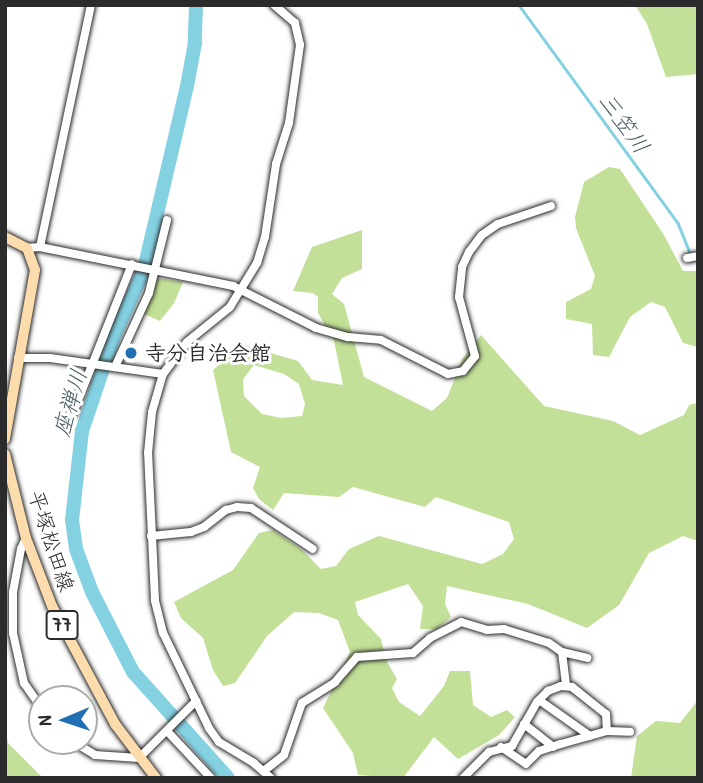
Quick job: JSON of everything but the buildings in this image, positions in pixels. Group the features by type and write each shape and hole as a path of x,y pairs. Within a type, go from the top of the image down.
{"main road":[{"path":"5,237 27,248 35,270 5,439"},
{"name":"平塚松田線","path":"5,454 26,538 52,606 115,724 156,778"}],"street":[{"path":"40,247 91,5"},
{"path":"271,778 265,770 219,743 171,652 158,614 151,536 150,427 163,374 176,354 230,307 257,263 265,237 276,164 289,123 300,45 295,23 274,5"},
{"path":"27,248 40,247 132,264 243,289 316,328 348,337 381,340 448,374 463,371 475,356 459,297 463,267 469,252 482,235 498,224 551,206"},
{"path":"115,367 149,293 167,220"},
{"path":"687,258 698,256"},
{"path":"73,413 132,264"},
{"path":"18,358 50,358 163,374"},
{"path":"151,536 191,532 204,527 226,510 251,508 313,549"},
{"path":"26,538 21,549 13,592 13,633 24,684 28,690"},
{"path":"265,770 284,755 302,703 335,682 357,657 413,653 430,638 461,622 538,639 562,652 587,658"},
{"path":"562,652 566,686"},
{"path":"463,778 489,752 512,746 539,700 548,691 572,687 606,714 607,731"},
{"path":"539,700 590,736"},
{"path":"95,755 139,758 196,701"},
{"path":"524,724 553,747"},
{"path":"168,730 211,778"},
{"path":"501,747 526,764 539,751 607,731 630,732"}],"green space":[{"path":"635,5 698,5 698,74 666,77 647,24"},
{"path":"609,167 620,169 664,235 683,271 698,271 698,347 683,343 665,307 651,302 630,317 609,357 593,355 592,324 566,319 566,302 591,289 595,276 576,228 575,217 584,182"},
{"path":"362,230 362,269 342,278 332,294 344,304 364,377 432,411 447,398 463,358 481,335 544,406 613,421 640,435 684,415 689,405 698,403 698,541 683,536 649,553 619,605 587,628 528,604 447,586 445,604 451,617 437,629 420,629 423,606 408,584 355,602 358,615 381,639 386,660 397,679 392,688 399,702 420,716 444,686 450,671 470,671 473,705 491,717 507,710 515,717 499,735 458,759 434,737 403,778 358,775 353,753 323,708 350,652 338,620 319,613 294,612 267,636 235,683 223,686 213,670 203,638 181,618 174,602 233,570 259,533 273,530 302,550 321,569 336,566 349,549 379,536 482,564 503,554 514,539 509,522 436,497 425,507 353,487 339,497 284,493 273,510 259,499 253,488 260,467 231,452 213,370 243,345 298,361 312,380 343,385 334,341 318,313 318,297 313,293 293,291 312,247","holes":["254,365 284,374 299,384 305,404 302,416 281,418 262,414 244,396 243,379"]},
{"path":"156,278 183,282 174,303 160,321 144,314"},
{"path":"698,700 698,778 631,778 637,736 656,721 680,723"},
{"path":"5,729 8,743 43,778 5,778"}],"waterway":[{"name":"座禅川","path":"196,5 195,43 187,86 144,270 114,336 82,431 72,520 76,549 92,592 133,672 228,778"},
{"name":"三笠川","path":"519,5 678,223 691,255"}],"place":[{"name":"寺分自治会館","path":"131,353"}]}
